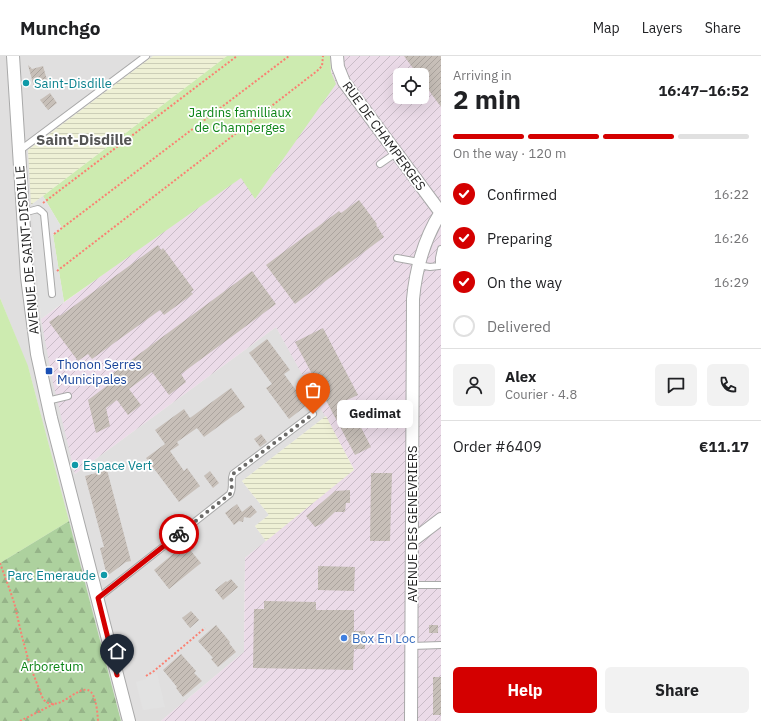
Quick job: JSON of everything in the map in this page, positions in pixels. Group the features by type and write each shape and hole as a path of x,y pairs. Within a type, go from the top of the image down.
{"street":[{"name":"AVENUE DE SAINT-DISDILLE","path":"13,56 28,283 37,354 47,401 129,721"},
{"name":"RUE DE CHAMPERGES","path":"338,56 338,67 344,82 441,212"},
{"name":"AVENUE DES GENEVRIERS","path":"411,721 414,288 418,263 426,241 441,212"},
{"path":"412,541 441,519"}],"lane":[{"path":"19,151 146,56"},
{"path":"380,164 396,153"},
{"path":"23,213 40,210 44,214 52,294"},
{"path":"397,258 430,267 439,266 441,249"},
{"path":"47,401 68,396"},
{"path":"98,598 230,494 232,490 231,481 233,474 313,414"},
{"path":"412,585 441,585"},
{"path":"412,646 441,645"}],"path":[{"path":"40,210 43,203 237,56"},
{"path":"46,240 289,56"},
{"path":"50,277 317,71 322,66 323,56"},
{"path":"0,563 15,605 31,671 43,698 49,703 57,703"},
{"path":"146,676 205,628"},
{"path":"20,721 65,700 80,691 89,690 95,696 98,709 98,721"}],"shaded area":[{"path":"0,56 153,56 28,150 41,319 75,474 276,327 326,416 242,481 269,515 255,526 266,541 245,558 244,652 161,721 121,721 29,370 0,298"},
{"path":"330,56 441,56 441,721 161,721 244,652 245,558 354,469 276,327 75,474 53,383 41,319 242,177 255,199 332,77"},
{"path":"43,196 62,228 53,235 64,302 41,319 31,205"},
{"path":"157,673 165,707 143,710 136,682 146,679 146,676"}],"green space":[{"path":"153,56 227,56 31,205 28,150"},
{"name":"Jardins familliaux de Champerges","path":"227,56 330,56 331,72 336,84 255,199 241,178 64,302 53,235 62,228 43,196"},
{"path":"0,298 28,366 69,521 0,563"},
{"path":"326,416 354,470 266,541 255,526 269,515 242,481"},
{"name":"Arboretum","path":"69,521 121,721 0,721 0,563"}],"building":[{"path":"404,56 441,56 441,107 429,91 429,68 413,68"},
{"path":"28,65 32,69 43,66 47,80 41,81 44,85 34,87"},
{"path":"50,93 57,103 48,110 40,100"},
{"path":"359,200 377,224 376,225 384,237 295,304 266,265 339,211 341,213"},
{"path":"158,245 161,250 163,248 194,290 191,292 193,294 164,315 160,310 92,359 88,354 78,361 49,322 59,315 60,316"},
{"path":"252,271 276,304 181,374 186,382 169,395 152,372 129,389 141,405 128,415 117,400 106,408 110,426 96,433 88,400 112,382 108,377"},
{"path":"323,328 358,395 347,400 371,447 355,455 295,342"},
{"path":"267,339 290,370 284,374 307,405 289,419 266,388 272,384 249,353"},
{"path":"231,388 245,407 204,437 197,428 177,442 179,445 170,451 184,471 187,468 200,486 179,502 146,458 165,444 155,430 184,409 190,418"},
{"path":"261,434 267,442 260,447 254,439"},
{"path":"107,470 131,561 126,562 107,576 100,548 104,547 85,476"},
{"path":"210,471 219,483 213,488 204,476"},
{"path":"371,473 392,473 390,541 370,541"},
{"path":"350,490 350,503 346,503 345,512 335,512 323,523 315,527 306,516 335,491"},
{"path":"237,504 242,512 251,505 257,512 250,518 244,517 243,522 239,521 234,525 225,513"},
{"path":"185,544 201,563 169,589 154,570"},
{"path":"318,566 355,567 354,591 318,590"},
{"path":"231,579 238,587 223,600 215,590"},
{"path":"264,601 316,602 316,610 354,610 354,631 365,631 365,649 354,649 353,670 253,668 254,609 264,609"},
{"path":"191,611 199,620 190,628 182,618"},
{"path":"216,625 236,652 218,667 211,659 213,658 198,641"},
{"path":"429,625 438,625 438,633 429,633"},
{"path":"181,654 196,671 194,673 202,681 183,697 163,670"},
{"path":"433,677 441,677 441,715 433,715"}],"way so far":[{"path":"179,534 230,494 232,490 231,481 233,474 313,414"}],"place":[{"name":"Saint-Disdille","path":"26,83"},
{"name":"Thonon Serres Municipales","path":"49,371"},
{"name":"Gedimat","path":"313,414"},
{"name":"Espace Vert","path":"75,465"},
{"name":"Parc Emeraude","path":"104,575"},
{"name":"Box En Loc","path":"344,638"}],"district":[{"name":"Saint-Disdille","path":"84,139"}],"route":[{"path":"117,675 98,598 179,534"}]}
